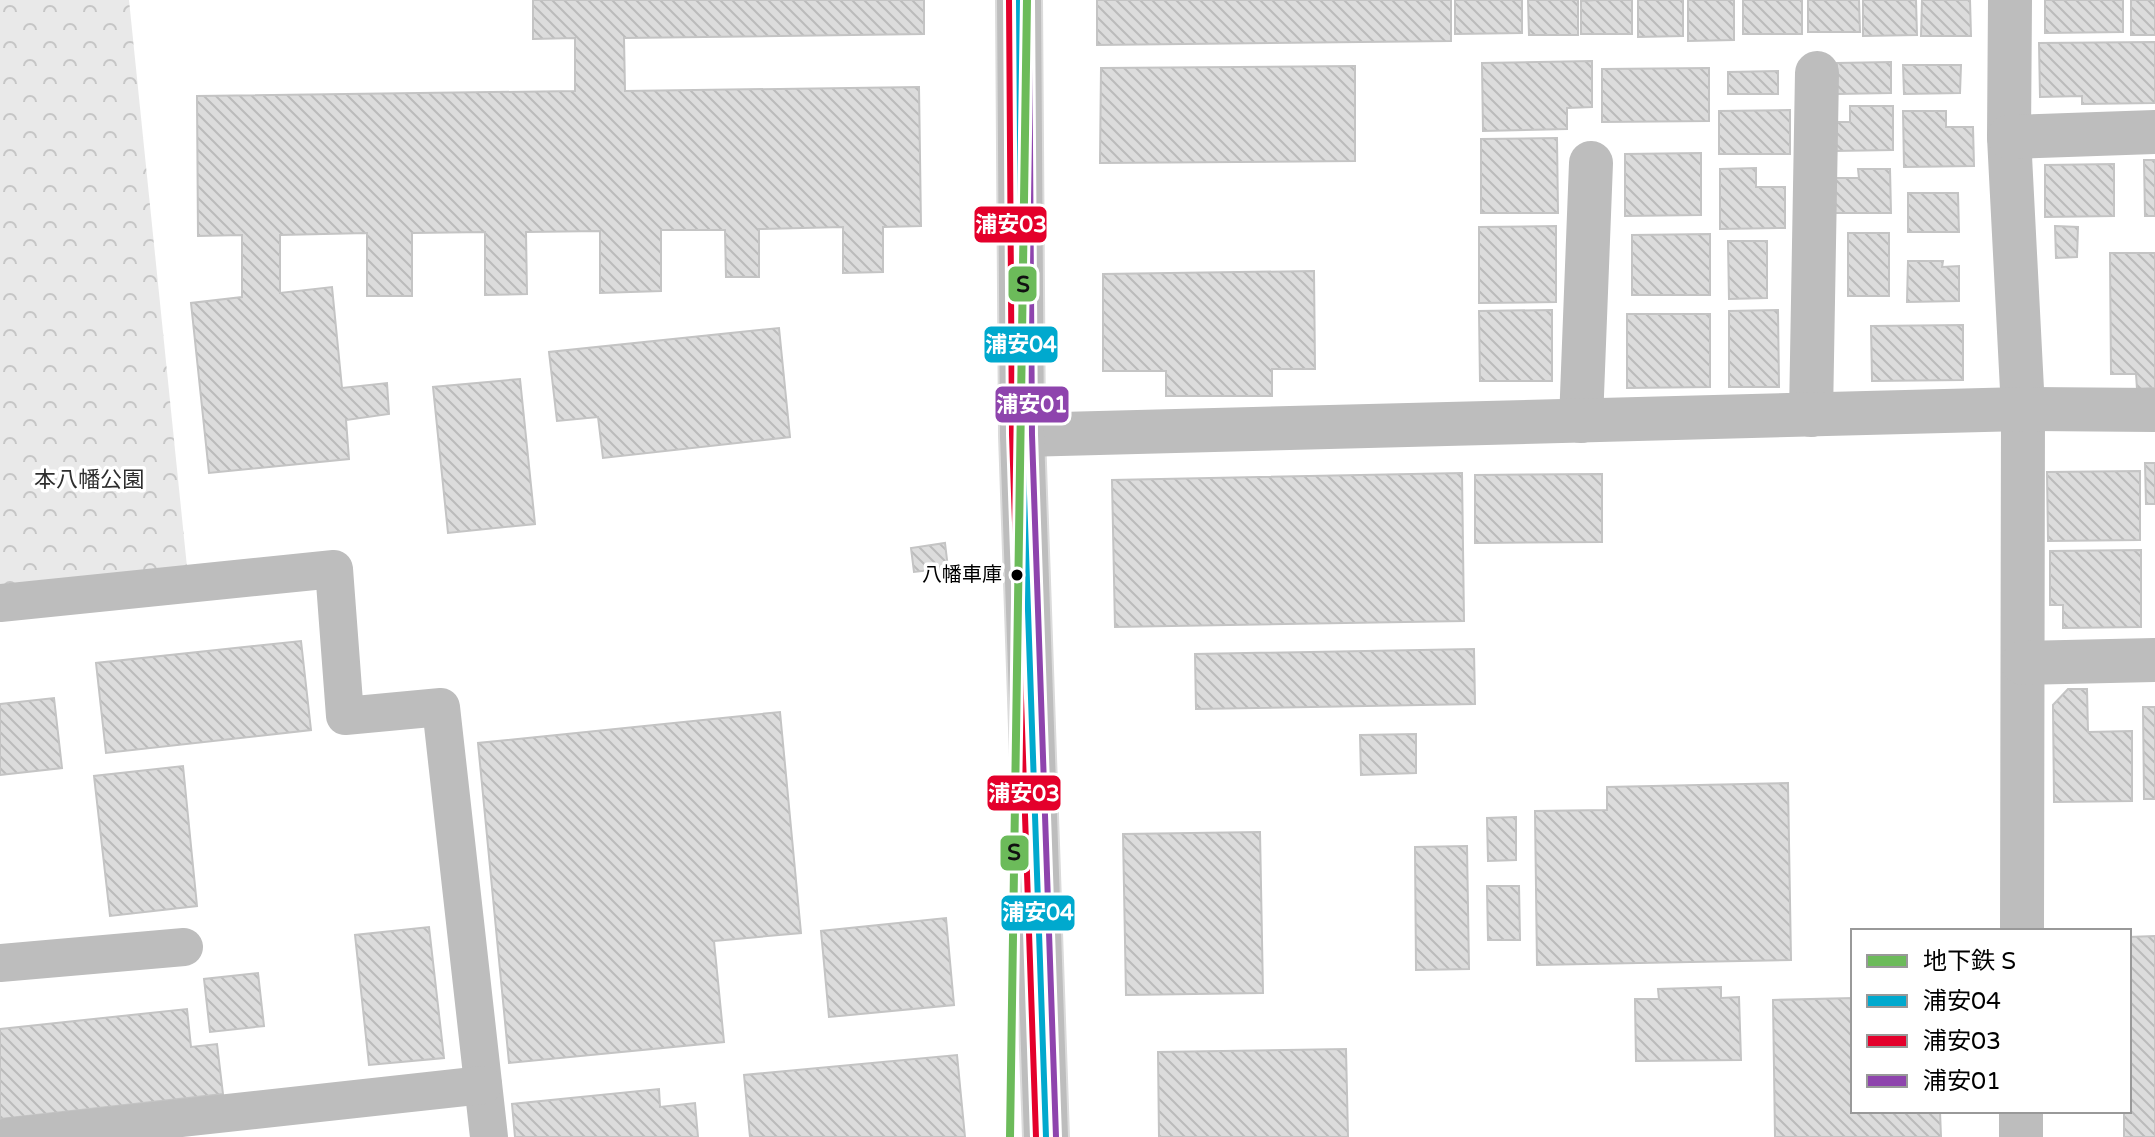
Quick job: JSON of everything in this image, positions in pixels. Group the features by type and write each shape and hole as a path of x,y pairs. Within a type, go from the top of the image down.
{"street":[{"path":"1019,0 1022,435 1046,1137"},
{"path":"2010,0 2009,137 2023,409 2022,929"},
{"path":"1811,415 1817,73"},
{"path":"2009,137 2155,132"},
{"path":"1581,421 1591,163"},
{"path":"1022,435 2023,409 2155,410"},
{"path":"2023,663 2155,660"},
{"path":"2021,1113 2021,1137"}],"lane":[{"path":"0,603 334,569 345,716 441,707 489,1137"},
{"path":"0,963 184,947"},
{"path":"8,1137 483,1085"}],"green space":[{"name":"本八幡公園","path":"0,0 129,0 187,567 0,585"}],"building":[{"path":"533,0 924,0 924,34 624,38 625,91 919,87 921,226 883,227 883,272 843,273 843,227 759,229 759,277 726,277 725,230 661,230 661,291 600,293 600,231 526,232 527,294 485,295 485,232 412,233 412,296 367,296 367,233 280,235 280,293 332,287 342,388 387,383 389,414 346,420 349,459 209,473 191,303 242,297 242,235 198,236 197,96 575,91 575,38 533,39"},
{"path":"1097,0 1451,0 1451,41 1097,45"},
{"path":"1455,0 1522,0 1522,33 1455,34"},
{"path":"1528,0 1578,0 1578,35 1529,35"},
{"path":"1632,0 1632,34 1581,34 1581,1"},
{"path":"1638,0 1683,0 1683,36 1638,37"},
{"path":"1688,0 1734,0 1734,40 1688,41"},
{"path":"1743,0 1802,0 1802,34 1743,34"},
{"path":"1808,0 1859,0 1860,32 1808,32"},
{"path":"1863,0 1916,0 1917,35 1863,36"},
{"path":"1922,0 1970,0 1971,36 1921,36"},
{"path":"2045,0 2123,0 2123,32 2045,33"},
{"path":"2131,0 2155,0 2155,35 2131,35"},
{"path":"2155,42 2155,103 2082,104 2082,96 2040,97 2039,43"},
{"path":"1592,61 1592,107 1567,108 1567,129 1483,131 1482,63"},
{"path":"1891,62 1891,93 1837,94 1837,63"},
{"path":"1903,65 1961,65 1960,93 1904,94"},
{"path":"1355,66 1355,161 1100,163 1101,68"},
{"path":"1709,68 1709,121 1602,122 1602,69"},
{"path":"1778,71 1778,94 1728,94 1728,72"},
{"path":"1850,106 1893,106 1893,150 1835,151 1834,122 1850,122"},
{"path":"1790,110 1790,154 1719,154 1719,111"},
{"path":"1903,111 1946,111 1946,127 1973,127 1974,166 1904,167"},
{"path":"1557,138 1558,213 1481,213 1481,139"},
{"path":"1701,153 1701,215 1625,216 1625,154"},
{"path":"2144,160 2155,160 2155,216 2145,216"},
{"path":"2114,164 2114,216 2045,217 2045,165"},
{"path":"1756,168 1756,187 1785,187 1785,228 1720,229 1720,169"},
{"path":"1858,169 1890,169 1891,213 1834,213 1833,178 1859,178"},
{"path":"1908,193 1958,193 1959,232 1908,232"},
{"path":"1556,226 1556,302 1479,303 1479,227"},
{"path":"2055,226 2078,227 2077,257 2056,258"},
{"path":"1848,233 1889,233 1889,296 1848,296"},
{"path":"1710,234 1710,295 1632,295 1632,235"},
{"path":"1728,241 1767,241 1767,298 1729,299"},
{"path":"2110,253 2155,253 2155,388 2137,389 2136,374 2111,374"},
{"path":"1908,261 1943,261 1942,267 1959,266 1959,301 1907,302"},
{"path":"1314,271 1315,369 1272,369 1272,396 1166,396 1166,371 1103,371 1103,274"},
{"path":"1552,310 1552,381 1480,381 1479,311"},
{"path":"1778,310 1779,387 1729,387 1729,311"},
{"path":"1627,314 1710,314 1710,387 1627,388"},
{"path":"1963,325 1963,380 1872,381 1871,326"},
{"path":"779,328 790,437 603,458 598,417 557,421 549,352"},
{"path":"520,379 535,524 448,533 433,387"},
{"path":"2145,463 2155,463 2155,504 2146,504"},
{"path":"2140,471 2140,540 2048,541 2047,472"},
{"path":"1462,473 1464,621 1115,627 1112,480"},
{"path":"1602,474 1602,542 1475,543 1475,475"},
{"path":"945,543 948,568 914,572 911,548"},
{"path":"2141,550 2141,627 2063,628 2063,605 2050,605 2050,551"},
{"path":"301,641 311,730 106,753 96,663"},
{"path":"1474,649 1475,704 1196,709 1195,654"},
{"path":"2068,689 2087,689 2088,732 2132,731 2132,801 2054,802 2053,705"},
{"path":"54,698 62,768 0,775 0,704"},
{"path":"2143,707 2155,707 2155,799 2144,799"},
{"path":"780,712 801,933 714,941 724,1042 509,1063 478,743"},
{"path":"1416,734 1416,773 1361,775 1360,735"},
{"path":"183,766 197,906 110,916 94,776"},
{"path":"1788,783 1791,960 1537,965 1535,811 1607,810 1607,787"},
{"path":"1516,817 1516,860 1488,861 1487,818"},
{"path":"1260,832 1263,993 1126,995 1123,834"},
{"path":"1467,846 1469,969 1416,970 1415,847"},
{"path":"1487,886 1519,886 1520,940 1488,940"},
{"path":"946,918 954,1005 829,1017 821,931"},
{"path":"429,927 444,1058 369,1065 355,935"},
{"path":"2155,936 2155,1137 2124,1137 2124,1113 2131,1113 2131,937"},
{"path":"258,973 264,1026 210,1032 204,979"},
{"path":"1721,987 1721,998 1739,997 1741,1060 1636,1061 1635,999 1659,999 1658,989"},
{"path":"1851,998 1851,1113 1940,1113 1941,1137 1775,1137 1773,1000"},
{"path":"187,1009 191,1047 217,1044 223,1094 0,1119 0,1029"},
{"path":"1346,1049 1348,1137 1159,1137 1158,1052"},
{"path":"957,1055 965,1137 750,1137 744,1075"},
{"path":"659,1089 660,1107 695,1103 698,1137 515,1137 512,1104"}],"metro line":[{"name":"S","path":"1010,1137 1027,0"}],"transit line":[{"name":"浦安03","path":"1009,0 1012,435 1036,1137"},
{"name":"浦安04","path":"1019,0 1022,435 1046,1137"},
{"name":"浦安01","path":"1029,0 1032,435 1056,1137"}],"place":[{"name":"八幡車庫","path":"1017,575"}]}
